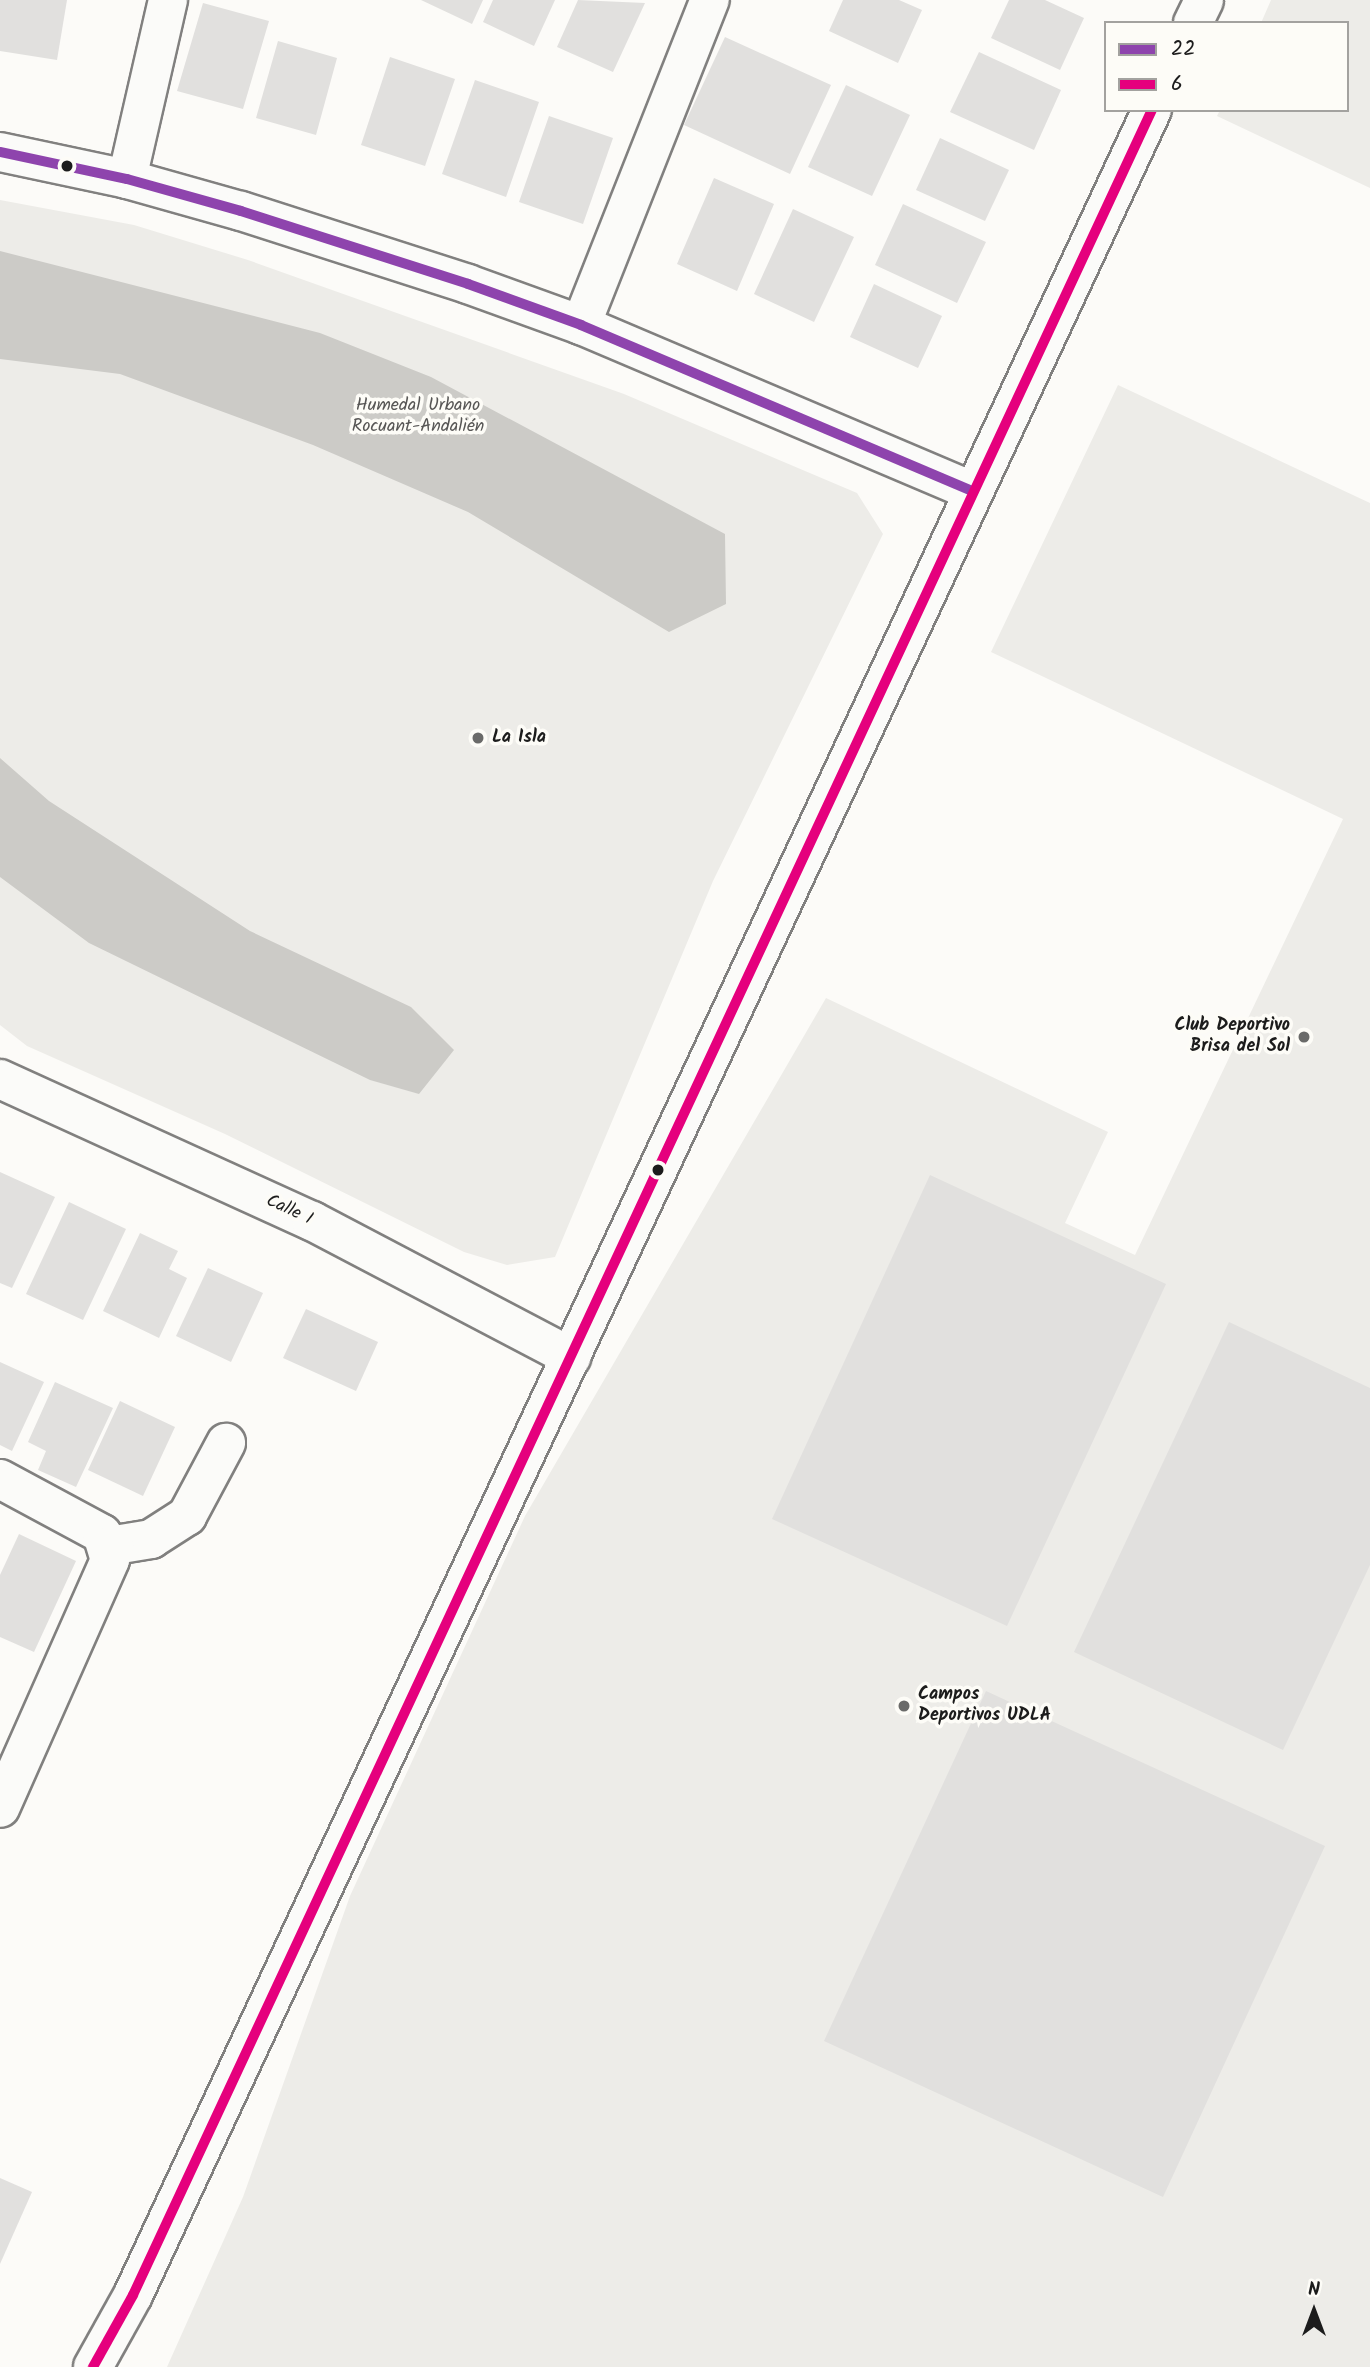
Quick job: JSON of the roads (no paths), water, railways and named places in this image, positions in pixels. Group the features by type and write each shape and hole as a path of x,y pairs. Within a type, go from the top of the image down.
{"street":[{"path":"127,179 167,0"},
{"path":"581,325 710,0"},
{"path":"1195,21 1204,0"},
{"path":"93,2367 139,2283 1151,112"},
{"path":"0,152 127,179 354,246 581,325 973,491"},
{"name":"Calle I","path":"1,1082 312,1221 571,1357"},
{"path":"109,1546 151,1539 187,1516 226,1443"},
{"path":"0,1479 90,1527 109,1546"},
{"path":"0,1808 106,1573 109,1546"}],"place":[{"name":"La Isla","path":"478,738"},
{"name":"Club Deportivo Brisa del Sol","path":"1304,1037"},
{"name":"Campos Deportivos UDLA","path":"904,1706"}],"park label":[{"name":"Humedal Urbano Rocuant-Andalién","path":"418,417"}]}
